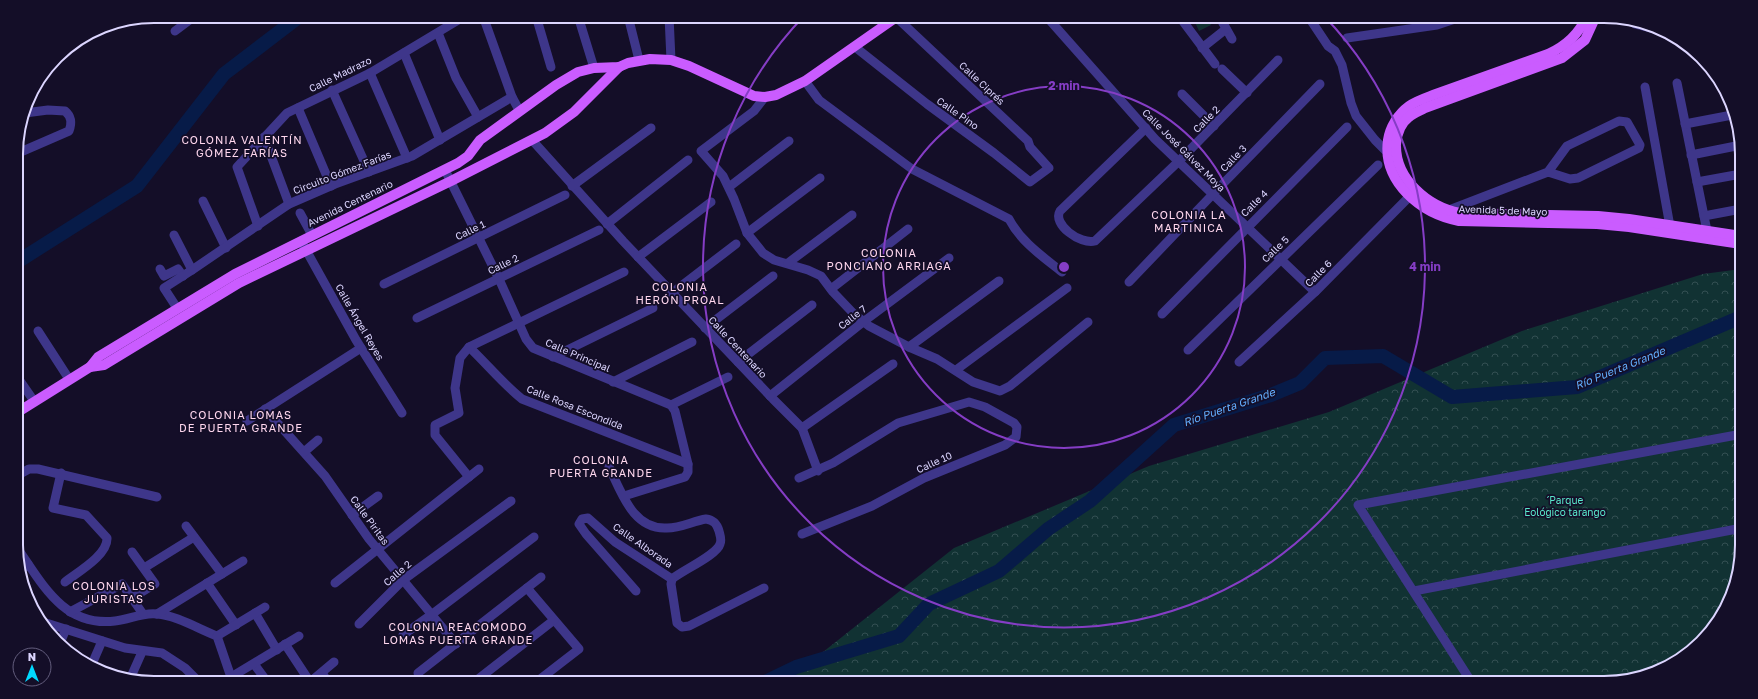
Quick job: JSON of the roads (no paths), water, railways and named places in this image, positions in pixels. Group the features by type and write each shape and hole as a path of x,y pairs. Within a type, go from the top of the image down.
{"main road":[{"name":"Avenida Centenario","path":"23,409 90,367 98,357 235,274 445,170 468,156 480,140 519,110 568,77 594,68 619,67 639,60 671,60 688,66 754,96 765,97 776,95 807,80 889,23"},
{"name":"Avenida 5 de Mayo","path":"1583,23 1576,34 1561,49 1415,113 1403,123 1397,136 1397,155 1400,167 1407,180 1415,190 1426,198 1450,210 1466,214 1598,216 1629,219 1735,243"},
{"name":"Avenida 5 de Mayo","path":"1593,23 1585,40 1569,54 1550,63 1428,97 1407,107 1391,128 1387,152 1393,174 1409,197 1435,214 1459,221 1596,224 1707,231 1735,235"},
{"name":"Avenida Centenario","path":"90,367 104,365 239,283 451,181 474,168 532,140 560,123 574,112 619,67"},
{"path":"468,156 474,168"}],"street":[{"path":"175,31 186,23"},
{"name":"Calle Madrazo","path":"258,226 237,167 287,113 370,73 454,23"},
{"path":"486,23 512,97 519,110"},
{"path":"538,23 551,67"},
{"path":"580,23 594,68"},
{"path":"630,23 639,60"},
{"path":"668,23 671,60"},
{"name":"Calle Ciprés","path":"903,23 1028,141 1030,147 1049,168"},
{"name":"Calle José Gálvez Moya","path":"1052,23 1146,128 1314,292"},
{"path":"1184,23 1202,48 1218,66 1247,93"},
{"path":"1223,23 1232,39"},
{"path":"1313,23 1328,46 1335,52 1342,66 1351,104 1356,116 1375,140 1387,152"},
{"path":"1348,38 1437,26 1445,23"},
{"path":"1202,48 1226,29"},
{"path":"438,33 456,78 478,118"},
{"name":"Calle Pino","path":"855,47 1030,182 1049,168"},
{"path":"404,53 440,140"},
{"name":"Calle 2","path":"1146,128 1060,210 1057,216 1058,220 1074,237 1084,242 1095,241 1179,161 1278,60"},
{"path":"370,73 407,158"},
{"path":"807,80 818,100 912,169 1009,219 1015,231 1032,248 1062,272"},
{"path":"1677,83 1707,231"},
{"name":"Calle 3","path":"1130,282 1320,84"},
{"path":"1645,88 1671,229"},
{"path":"332,90 369,172"},
{"path":"1182,94 1214,126"},
{"name":"Circuito Gómez Farías","path":"177,308 164,288 290,204 331,186 407,158 512,97"},
{"path":"765,97 754,112 700,151 723,176 729,187 747,233 763,253 774,260 788,263 821,276 831,289 863,322 909,347 937,359 973,382 1000,391 1010,386 1088,322"},
{"path":"298,108 331,186"},
{"path":"23,151 69,131 72,124 65,111 48,110 30,112"},
{"path":"1685,124 1729,116"},
{"path":"1450,210 1548,172 1567,146 1619,121 1627,122 1640,145 1639,148 1578,178 1570,179 1548,172"},
{"name":"Calle 4","path":"1162,314 1246,227 1347,127"},
{"path":"572,186 651,128"},
{"path":"264,137 290,204"},
{"name":"Calle Centenario","path":"532,140 607,224 802,428 818,471"},
{"path":"729,187 789,141"},
{"path":"1691,155 1735,149"},
{"path":"607,224 688,160"},
{"name":"Calle 5","path":"1188,350 1378,165"},
{"name":"Calle Principal","path":"445,170 499,279 526,339 533,348 671,405"},
{"path":"1697,182 1735,175"},
{"path":"747,233 820,178"},
{"name":"Calle 1","path":"384,284 565,195"},
{"name":"Calle 6","path":"1239,362 1314,292 1409,197"},
{"path":"204,201 226,248"},
{"path":"638,257 711,202"},
{"path":"1704,216 1735,210"},
{"path":"300,213 312,235"},
{"path":"788,263 852,215"},
{"path":"831,289 908,229"},
{"name":"Calle 2","path":"417,318 599,230"},
{"path":"174,235 192,270"},
{"name":"Calle Ángel Reyes","path":"301,241 361,348 402,413"},
{"path":"672,293 736,244"},
{"name":"Calle 7","path":"770,396 863,322 949,258"},
{"path":"160,269 164,276 178,269 183,276"},
{"path":"469,477 435,435 434,430 435,425 459,413 455,388 460,358 468,347 624,272"},
{"path":"705,328 773,276"},
{"path":"909,347 999,280"},
{"path":"956,370 1066,288"},
{"path":"738,362 812,305"},
{"path":"553,357 653,308"},
{"path":"38,331 69,380"},
{"path":"613,382 692,342"},
{"name":"Calle Rosa Escondida","path":"468,347 486,363 505,385 522,399 688,464"},
{"path":"246,421 361,348"},
{"path":"802,428 892,364"},
{"path":"624,496 684,477 688,472 688,464 675,411 671,405 728,377"},
{"path":"23,385 34,401"},
{"name":"Calle 10","path":"802,534 872,506 924,478 1005,445 1016,437 1017,427 1014,423 985,407 969,402 898,424 818,471"},
{"name":"Calle Piritas","path":"265,409 325,476 378,549 456,644"},
{"path":"1468,676 1358,505 1735,435"},
{"path":"304,452 318,440"},
{"path":"609,468 630,510 637,517 655,527 667,528 706,519 712,520 717,526 721,537 720,544 714,552 672,579"},
{"path":"23,472 29,469 38,469 61,473 156,497"},
{"path":"335,583 469,477 480,470"},
{"path":"799,478 818,471"},
{"path":"61,473 54,508 86,515 107,538 108,543 102,553 65,582"},
{"path":"352,515 378,496"},
{"name":"Calle 2","path":"359,624 403,580 511,501"},
{"name":"Calle Alborada","path":"636,590 586,534 579,524 582,519 588,518 616,542 672,579 671,584 677,623 682,626 689,626 764,588"},
{"path":"186,526 222,574"},
{"path":"1414,591 1735,530"},
{"path":"144,568 194,537"},
{"path":"403,635 534,537"},
{"path":"132,552 155,584 132,598"},
{"path":"24,557 55,601 82,619 96,622 115,621 143,614 157,614 173,618 216,636 231,676"},
{"path":"157,614 243,561"},
{"path":"418,673 541,577"},
{"path":"207,583 236,625"},
{"path":"70,612 122,584 143,614"},
{"path":"527,588 579,649 544,676"},
{"path":"216,636 265,607"},
{"path":"255,613 277,650"},
{"path":"482,676 554,620"},
{"path":"49,624 142,652 153,651 162,653 185,668 193,676"},
{"path":"62,639 66,629"},
{"path":"238,676 299,636"},
{"path":"93,661 102,641"},
{"path":"285,644 306,676"},
{"path":"132,674 142,652"},
{"path":"318,676 334,662"},
{"path":"254,664 263,676"}],"waterway":[{"path":"23,258 137,186 224,74 291,23"},
{"name":"Río Puerta Grande","path":"777,676 796,667 899,636 929,604 999,571 1048,529 1090,501 1174,425 1271,395 1300,383 1325,358 1383,356 1452,397 1577,387 1735,320"}],"district":[{"name":"COLONIA VALENTÍN GÓMEZ FARÍAS","path":"242,146"},
{"name":"COLONIA LA MARTINICA","path":"1189,221"},
{"name":"COLONIA PONCIANO ARRIAGA","path":"889,259"},
{"name":"COLONIA HERÓN PROAL","path":"680,293"},
{"name":"COLONIA LOMAS DE PUERTA GRANDE","path":"241,421"},
{"name":"COLONIA PUERTA GRANDE","path":"601,466"},
{"name":"COLONIA LOS JURISTAS","path":"114,592"},
{"name":"COLONIA REACOMODO LOMAS PUERTA GRANDE","path":"458,633"}],"park label":[{"name":"´Parque Eológico tarango","path":"1565,506"}]}
